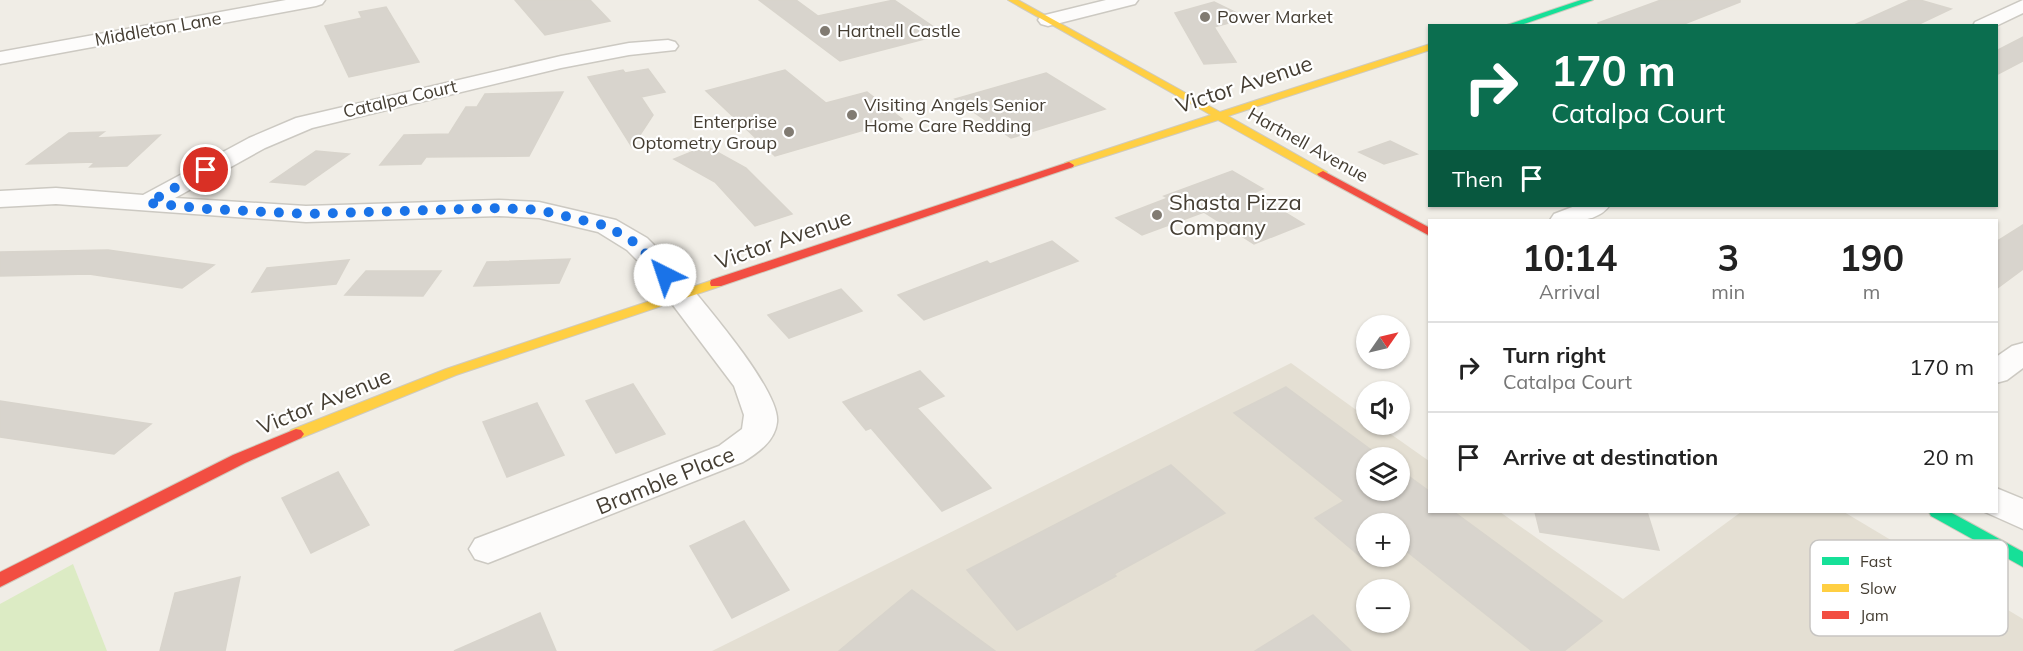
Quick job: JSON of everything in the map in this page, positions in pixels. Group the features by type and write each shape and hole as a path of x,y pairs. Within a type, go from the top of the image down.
{"main road":[{"name":"Hartnell Avenue","path":"1012,0 1428,232"},
{"path":"1514,24 1589,0"},
{"name":"Victor Avenue","path":"0,580 239,459 338,415 511,351 1218,115 1428,48"},
{"path":"1938,513 1987,540"},
{"path":"2008,552 2023,560"}],"street":[{"name":"Middleton Lane","path":"0,58 316,0"},
{"path":"1048,20 1129,0"},
{"path":"1986,24 2023,6"},
{"name":"Catalpa Court","path":"148,203 257,143 304,123 561,62 629,49 668,46"},
{"name":"Bramble Place","path":"0,199 56,196 219,210 306,214 499,208 539,210 603,225 637,244 655,262 748,382 757,398 762,417 753,440 730,454 488,549"},
{"path":"1565,219 1594,207"},
{"path":"1998,372 2023,353"},
{"path":"1998,502 2023,515"}],"shaded area":[{"path":"1291,363 1356,410 1356,435 1392,435 1409,447 1356,447 1356,501 1410,501 1410,448 1428,460 1428,513 1501,513 1623,599 1740,513 1846,513 1891,540 1810,540 1810,636 2008,636 2008,610 2023,619 2023,651 712,651"}],"green space":[{"path":"73,564 107,651 0,651 0,604"}],"building":[{"path":"515,0 590,0 610,21 545,35"},
{"name":"Hartnell Castle","path":"759,0 796,0 818,16 894,0 944,34 840,61"},
{"path":"1661,0 1740,0 1740,2 1684,24 1598,23"},
{"path":"1910,0 1920,0 1951,9 1919,24 1856,24"},
{"path":"1214,2 1247,18 1214,27 1236,62 1204,64 1175,13"},
{"path":"386,7 419,62 349,77 325,26 362,18 359,12"},
{"path":"2023,37 2023,61 1998,74 1998,50"},
{"path":"648,69 665,92 641,97 653,115 632,147 588,77 623,70 625,73"},
{"path":"785,70 826,103 867,92 902,119 775,156 706,91"},
{"path":"1046,73 1105,109 1011,138 955,99"},
{"path":"563,92 529,156 426,157 421,164 380,165 404,135 449,134 466,107 477,107 485,94"},
{"path":"104,132 96,138 160,135 127,166 90,167 95,162 27,164 69,133"},
{"path":"1390,141 1417,154 1384,164 1359,152"},
{"path":"706,146 746,168 792,214 755,226 715,182 674,159"},
{"path":"316,151 349,154 305,185 271,182"},
{"path":"1232,171 1263,189 1253,193 1304,224 1254,244 1204,212 1142,235 1116,218 1168,198 1164,196"},
{"path":"2023,225 2023,269 1998,288 1998,241"},
{"path":"1052,241 1078,261 924,320 898,295 987,261 990,264"},
{"path":"108,250 214,265 182,288 89,274 0,276 0,252"},
{"path":"570,259 559,283 474,286 487,262"},
{"path":"349,260 336,284 252,292 267,268"},
{"path":"366,271 441,271 423,296 345,295"},
{"path":"841,289 862,311 789,338 768,315"},
{"path":"920,371 944,396 917,408 991,488 942,511 871,428 866,430 843,402"},
{"path":"633,384 665,434 616,453 586,401"},
{"path":"1286,387 1367,447 1356,447 1356,501 1410,501 1410,477 1428,491 1428,513 1455,513 1602,621 1564,651 1532,651 1410,554 1410,513 1356,513 1356,553 1315,518 1344,501 1234,413"},
{"path":"0,401 151,424 114,454 0,437"},
{"path":"537,403 564,455 507,477 483,422"},
{"path":"1171,465 1225,513 1017,630 967,570"},
{"path":"338,472 369,525 311,553 282,498"},
{"path":"1535,513 1647,513 1659,550 1540,532"},
{"path":"744,521 789,590 732,618 690,546"},
{"path":"240,577 225,651 160,651 175,593"},
{"path":"912,590 995,651 839,651"},
{"path":"540,613 556,651 454,651"},
{"path":"1313,615 1351,651 1255,651"}],"traffic: fast":[{"path":"1514,24 1589,0"},
{"path":"1939,513 1987,540"},
{"path":"2008,552 2023,560"}],"traffic: slow":[{"path":"1012,0 1323,174"},
{"path":"1069,165 1428,48"},
{"path":"296,434 451,372 716,283"}],"traffic: jam":[{"path":"716,283 1069,165"},
{"path":"1323,174 1428,232"},
{"path":"0,580 239,459 296,434"}],"place":[{"name":"Power Market","path":"1205,17"},
{"name":"Hartnell Castle","path":"825,31"},
{"name":"Visiting Angels Senior Home Care Redding","path":"852,115"},
{"name":"Enterprise Optometry Group","path":"789,132"},
{"name":"Shasta Pizza Company","path":"1157,215"}],"route":[{"path":"206,170 148,203 208,209 306,214 499,208 539,210 607,226 637,244 665,275"}]}
